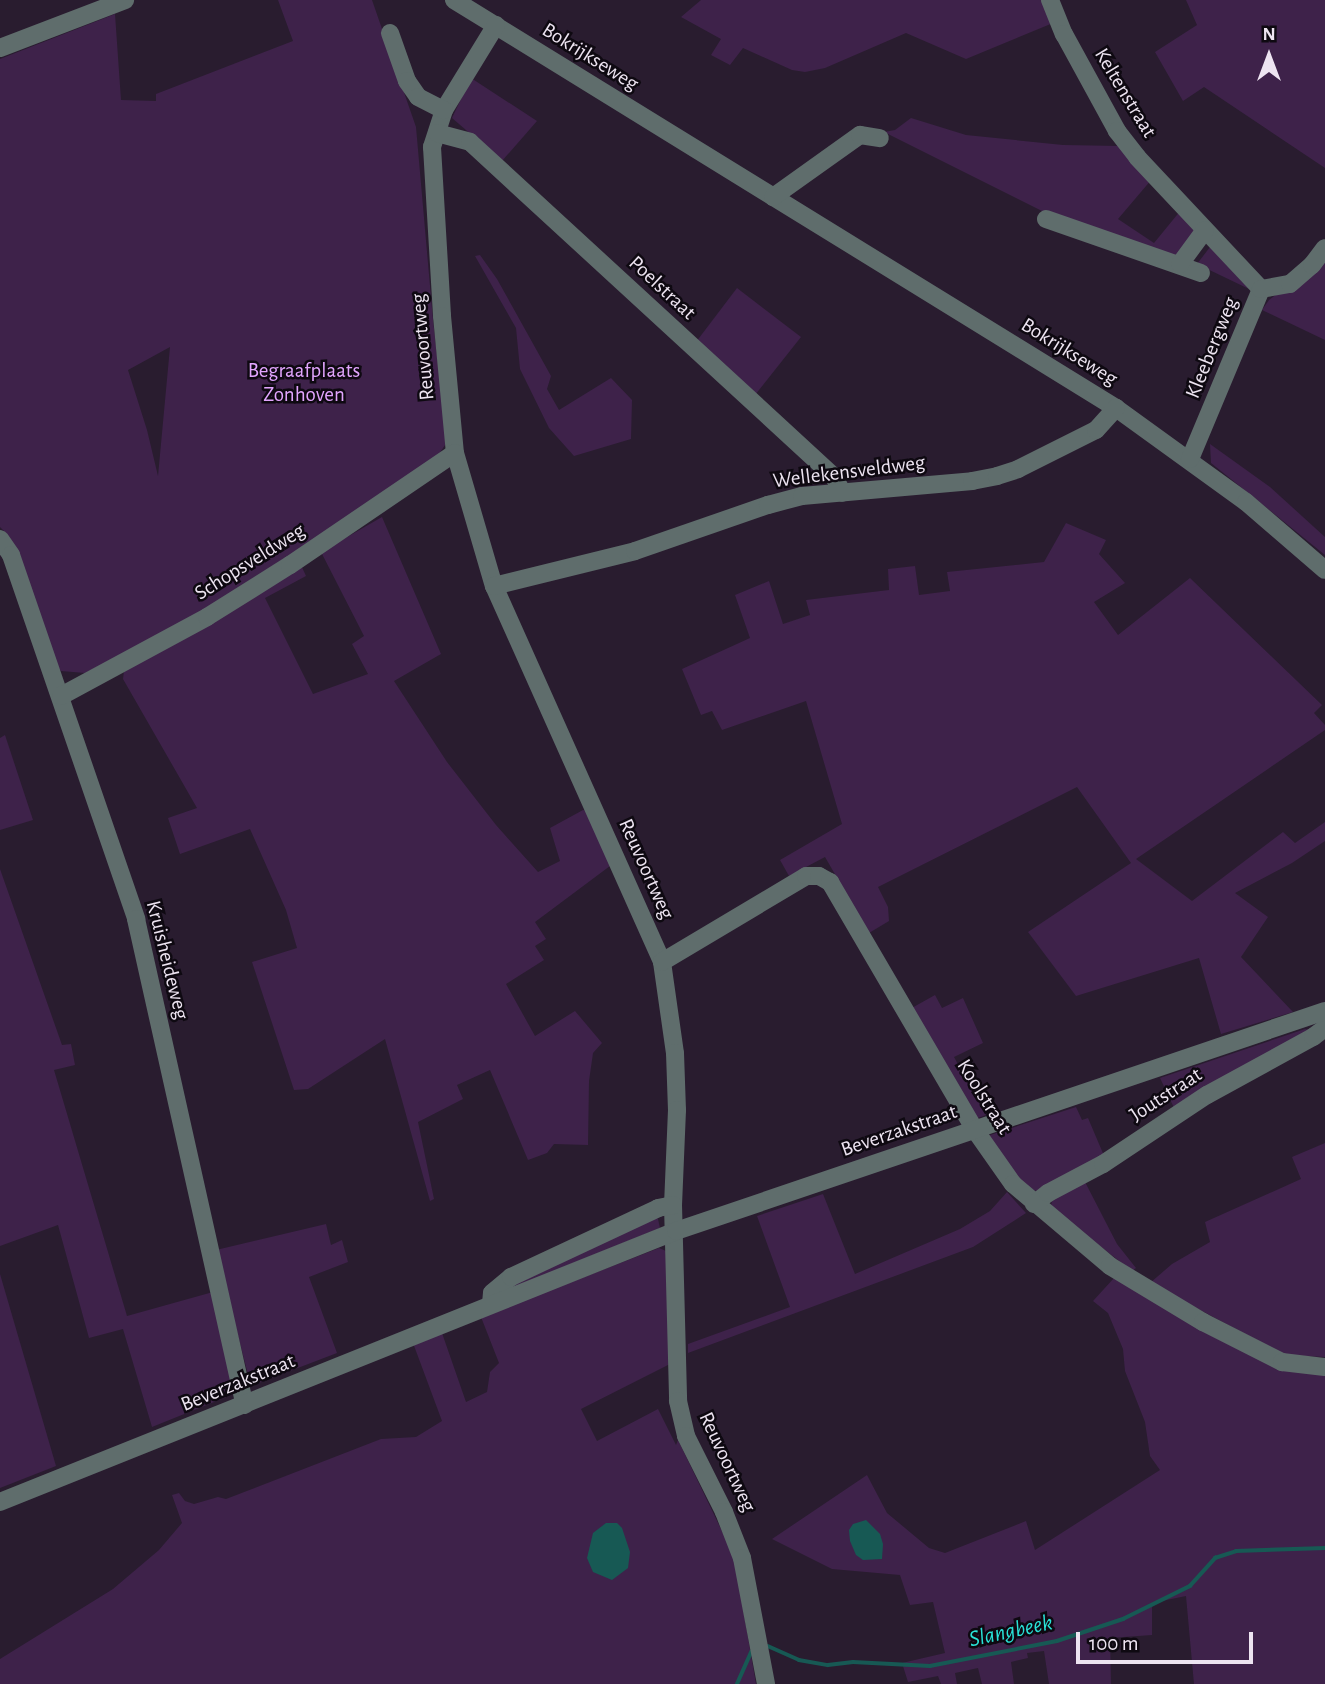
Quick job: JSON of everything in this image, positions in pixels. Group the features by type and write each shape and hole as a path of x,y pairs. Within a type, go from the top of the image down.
{"street":[{"path":"0,48 125,0"},
{"name":"Bokrijkseweg","path":"454,0 1116,408 1190,459 1325,570"},
{"name":"Keltenstraat","path":"1050,0 1064,34 1117,131 1137,157 1261,289"},
{"name":"Reuvoortweg","path":"496,25 444,110 432,164 455,453 494,586 662,962 675,1065 677,1147 673,1205 676,1231 680,1419 685,1437 735,1536 766,1684"},
{"path":"390,33 407,81 418,97 444,110"},
{"name":"Poelstraat","path":"437,133 470,142 834,477 843,493"},
{"path":"773,197 788,183 860,135 880,138"},
{"path":"1046,219 1201,273"},
{"path":"1180,264 1205,230"},
{"name":"Kleebergweg","path":"1190,459 1261,289 1290,284 1312,265 1325,248"},
{"name":"Wellekensveldweg","path":"494,586 635,551 802,496 972,481 1018,470 1096,430 1116,408"},
{"name":"Schopsveldweg","path":"61,696 206,617 290,565 455,453"},
{"name":"Kruisheideweg","path":"0,539 11,555 136,919 245,1405"},
{"name":"Koolstraat","path":"662,962 806,876 819,876 830,883 975,1130 1013,1184 1110,1266 1203,1322 1282,1362 1325,1367"},
{"name":"Beverzakstraat","path":"0,1502 676,1231 1325,1011"},
{"name":"Joutstraat","path":"1034,1204 1048,1193 1103,1164 1198,1100 1313,1037 1325,1027"},
{"path":"491,1304 492,1293 511,1277 658,1208 673,1205"}],"green space":[{"name":"Begraafplaats Zonhoven","path":"278,0 372,0 416,127 447,442 439,454 418,472 201,614 85,673 61,671 53,661 7,534 0,527 0,59 115,14 121,100 156,101 156,94 293,41","holes":["170,347 158,476 128,370"]},
{"path":"701,0 1042,0 1053,23 966,59 906,33 825,68 805,72 792,70 743,48 730,65 711,55 721,39 681,17"},
{"path":"1186,0 1325,0 1325,168 1204,87 1183,101 1155,52 1197,25"},
{"path":"471,78 537,121 502,161 452,118"},
{"path":"911,118 966,135 1063,145 1120,146 1152,179 1118,219 1154,243 1181,210 1195,224 1194,234 1183,251 1172,257 1046,213 884,132 895,130"},
{"path":"1210,247 1249,289 1197,264"},
{"path":"480,255 497,279 551,376 547,389 559,410 611,378 632,400 631,439 574,456 549,428 520,369 516,328 475,256"},
{"path":"1325,257 1325,340 1262,310 1269,300"},
{"path":"737,288 801,337 755,395 696,342"},
{"path":"1210,444 1270,487 1325,537 1325,555 1211,463"},
{"path":"382,517 441,654 394,681 447,762 496,825 538,872 560,861 550,828 583,810 589,811 614,863 535,922 546,939 535,946 544,960 506,984 535,1036 575,1011 602,1043 593,1053 589,1081 588,1145 554,1144 547,1153 528,1160 490,1070 457,1085 463,1099 418,1122 434,1199 430,1201 385,1039 308,1089 294,1090 252,962 297,948 286,910 250,829 180,854 168,818 197,808 123,679 124,671 301,565 306,576 265,598 313,694 368,674 352,644 364,636 321,552"},
{"path":"1066,523 1106,540 1099,554 1125,583 1094,602 1118,635 1190,578 1322,705 1314,713 1325,725 1325,730 1136,859 1192,901 1283,832 1295,843 1325,822 1325,841 1292,863 1235,893 1268,917 1241,957 1293,1012 1221,1034 1199,958 1076,996 1028,932 1131,863 1077,787 878,887 888,907 889,921 869,933 825,857 789,876 780,860 842,824 806,701 722,730 712,711 701,715 682,669 750,638 735,595 769,581 783,624 810,615 806,600 889,590 888,569 915,566 919,595 950,591 947,572 1044,562"},
{"path":"5,735 33,820 0,830 0,738"},
{"path":"0,869 62,1045 71,1044 75,1065 54,1070 127,1316 213,1292 234,1391 229,1396 152,1427 123,1329 89,1338 58,1225 0,1246"},
{"path":"935,995 942,1008 963,998 983,1043 954,1057 986,1115 975,1119 910,1009"},
{"path":"1305,1029 1310,1030 1175,1110 1160,1078"},
{"path":"1076,1107 1082,1120 1088,1118 1105,1158 1040,1191 1028,1190 984,1137"},
{"path":"1325,1143 1325,1357 1284,1355 1150,1283 1172,1264 1210,1242 1205,1222 1301,1179 1292,1157"},
{"path":"1084,1180 1117,1244 1136,1268 1132,1271 1051,1208 1052,1198"},
{"path":"1007,1192 1026,1213 973,1247 688,1353 688,1344 790,1307 757,1216 823,1194 855,1274 960,1229 990,1211"},
{"path":"654,1216 658,1219 660,1228 512,1288 513,1282"},
{"path":"326,1224 331,1245 342,1240 348,1262 309,1277 337,1353 251,1386 216,1250"},
{"path":"659,1248 666,1251 670,1364 581,1409 597,1441 658,1409 676,1445 678,1440 734,1556 756,1684 0,1684 0,1659 113,1589 159,1550 182,1523 172,1495 179,1493 185,1501 194,1504 218,1497 226,1499 381,1439 416,1437 442,1421 413,1343 442,1333 466,1402 487,1392 490,1372 499,1363 481,1317"},
{"path":"0,1274 56,1466 0,1488"},
{"path":"1114,1278 1325,1374 1325,1684 1194,1684 1186,1596 1152,1603 1152,1635 1110,1638 1111,1684 1049,1684 1044,1651 1027,1653 1028,1658 1011,1662 1014,1684 982,1684 978,1668 955,1673 957,1684 941,1684 938,1676 908,1682 902,1663 945,1653 933,1602 910,1605 900,1575 832,1569 772,1539 867,1475 887,1513 929,1548 945,1553 1026,1521 1035,1550 1160,1470 1150,1456 1145,1422 1125,1371 1123,1349 1108,1313 1093,1301"}],"shaded area":[{"path":"866,1520 880,1534 883,1544 882,1559 863,1560 856,1555 850,1541 849,1530 853,1524"},
{"path":"606,1523 617,1523 622,1528 630,1552 628,1568 612,1580 593,1572 587,1558 593,1533"}],"waterway":[{"name":"Slangbeek","path":"768,1646 799,1660 828,1665 853,1662 930,1666 1057,1641 1123,1619 1190,1586 1215,1558 1236,1551 1325,1548"},
{"name":"Slangbeek","path":"737,1684 751,1652"}]}
